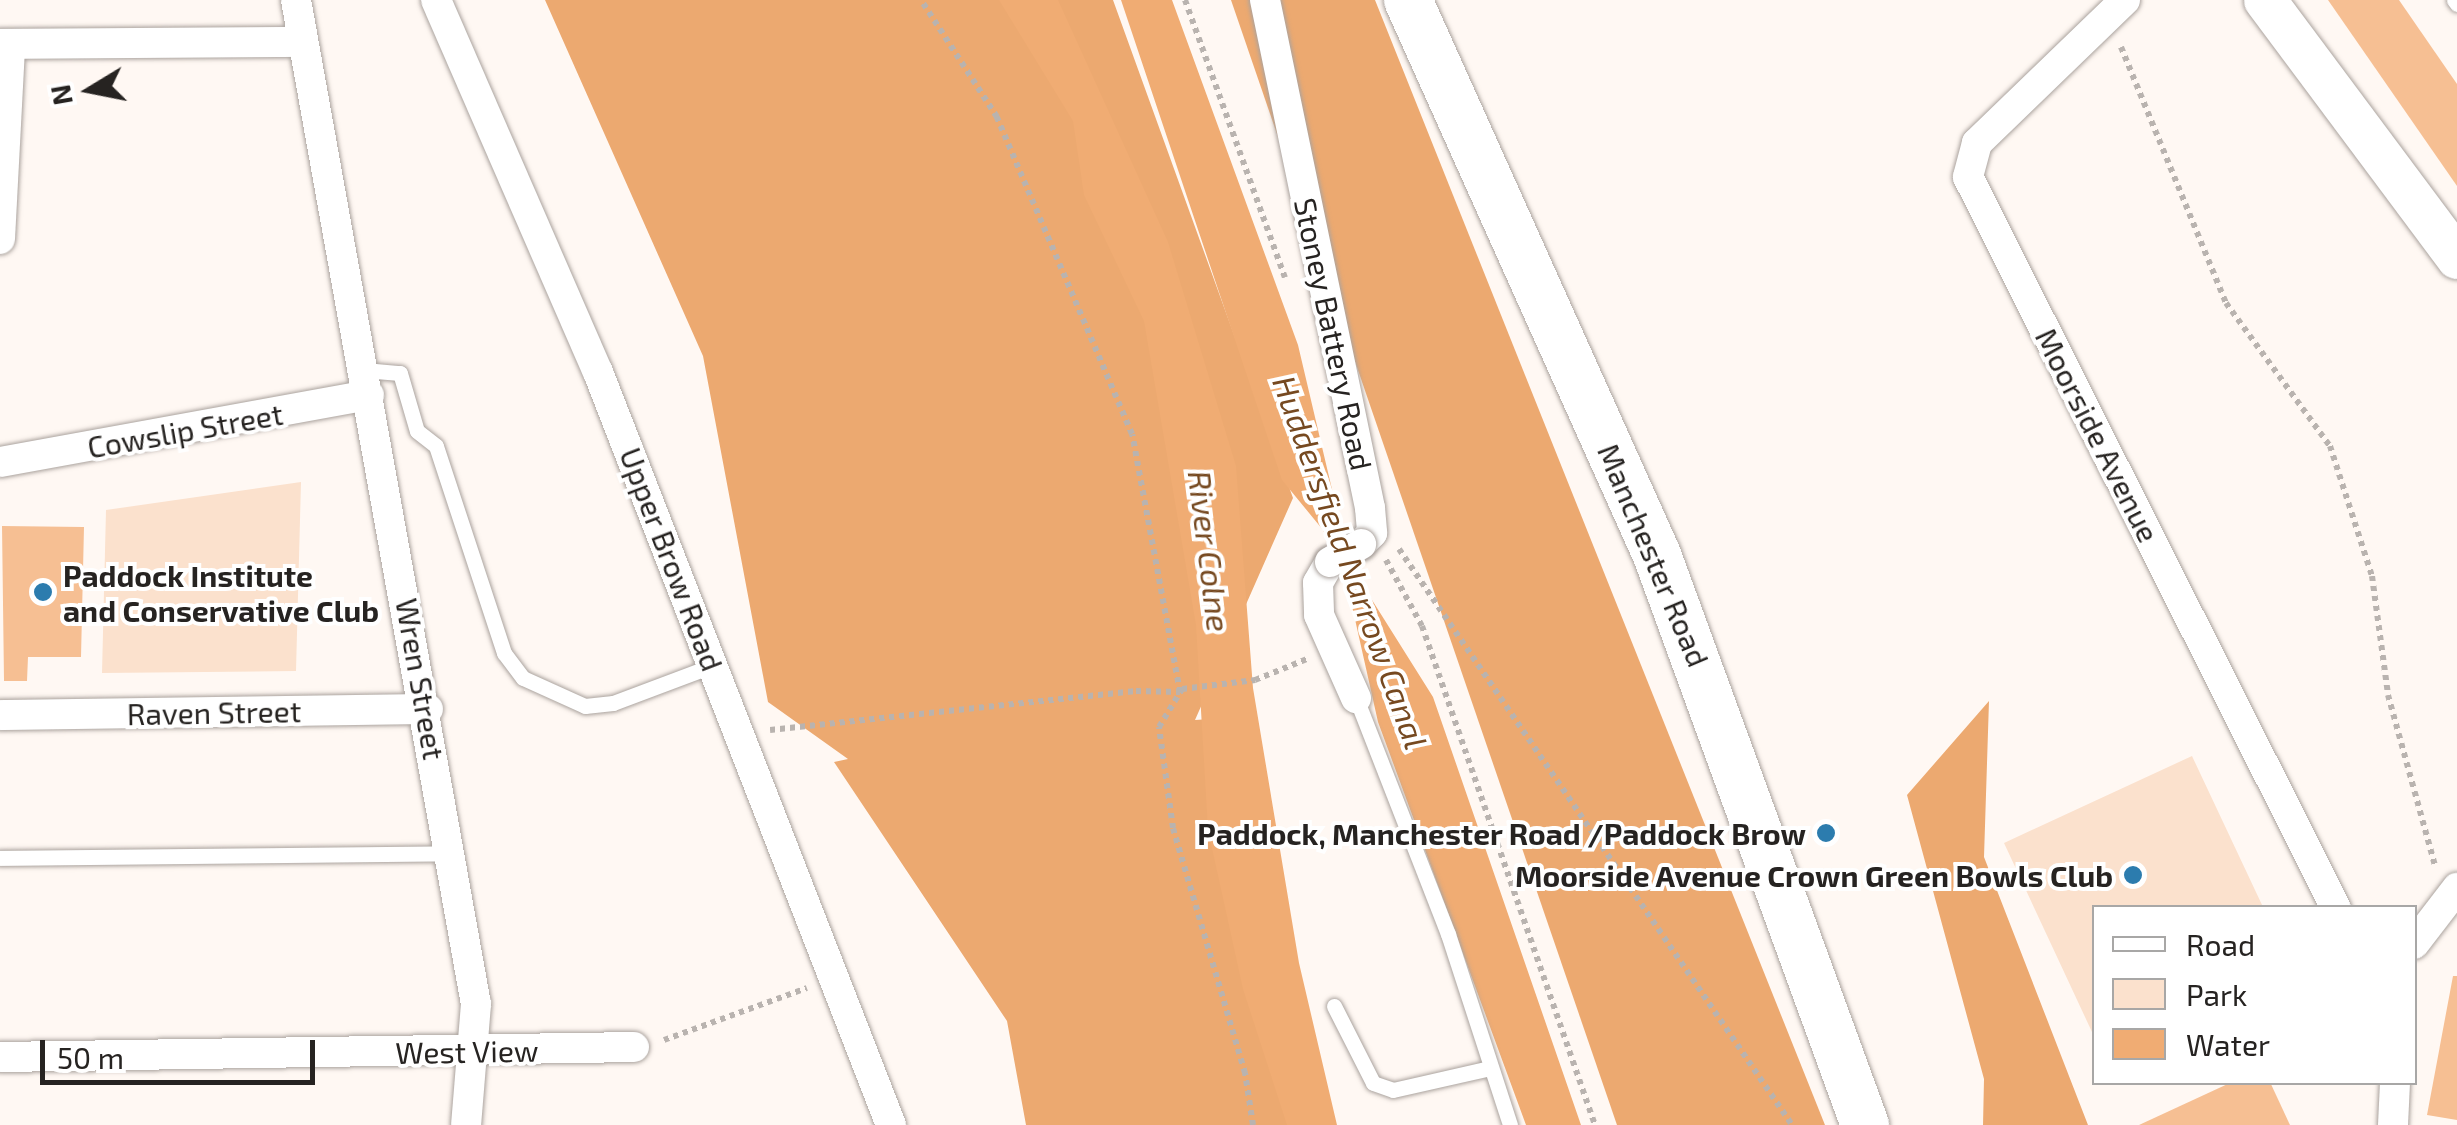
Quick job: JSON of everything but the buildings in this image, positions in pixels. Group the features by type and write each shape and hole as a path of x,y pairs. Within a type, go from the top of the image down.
{"main road":[{"name":"Manchester Road","path":"1408,0 1657,554 1865,1125"}],"street":[{"name":"Wren Street","path":"296,0 428,710 476,1004 466,1125"},
{"name":"Upper Brow Road","path":"436,0 598,372 891,1125"},
{"name":"Stoney Battery Road","path":"1264,0 1367,538"},
{"path":"2265,0 2457,258"},
{"name":"Moorside Avenue","path":"2116,8 1977,143 1968,176 2334,905"},
{"path":"0,238 5,44 303,42"},
{"name":"Cowslip Street","path":"0,462 366,382"},
{"path":"1356,698 1330,650 1318,583 1330,562 1367,538"},
{"name":"Raven Street","path":"0,715 428,710"},
{"path":"2417,940 2451,895"},
{"name":"West View","path":"0,1057 640,1047"},
{"path":"2393,1125 2395,1085"}],"lane":[{"path":"366,382 400,373 418,430 436,446 504,653 523,678 585,706 613,704 714,666"},
{"path":"1356,698 1448,934 1510,1125"},
{"path":"0,858 452,853"},
{"path":"1334,1006 1373,1083 1393,1090 1490,1068"}],"path":[{"path":"921,0 997,117 1132,434 1181,691 1159,727 1173,828 1245,1073 1252,1125"},
{"path":"1185,0 1292,294"},
{"path":"2116,8 2226,303 2330,446 2372,576 2388,694 2451,895"},
{"path":"1367,538 1397,546 1792,1125"},
{"path":"1381,574 1396,579 1422,626 1595,1125"},
{"path":"765,731 1136,691 1181,691 1255,680 1330,650"},
{"path":"640,1047 804,990"}],"green space":[{"path":"301,482 296,671 102,673 106,510"},
{"name":"Moorside Avenue Crown Green Bowls Club","path":"2192,756 2262,905 2092,905 2092,1032 2004,843"}],"shaded area":[{"path":"545,0 1113,0 1293,498 1195,720 1211,719 1304,1125 1026,1125 1007,1021 834,762 848,759 768,702 703,356"},
{"path":"1231,0 1375,0 1825,1125 1617,1125"},
{"path":"1989,701 1984,857 2088,1125 1983,1125 1984,1079 1907,795"}],"water":[{"name":"River Colne","path":"999,0 1058,0 1168,242 1236,466 1253,688 1299,963 1337,1125 1287,1125 1243,989 1208,830 1196,625 1144,321 1084,195 1073,121"},
{"name":"Huddersfield Narrow Canal","path":"1121,0 1172,0 1298,345 1339,519 1367,592 1433,697 1581,1125 1526,1125 1378,722 1350,597 1323,530 1282,480"}],"place":[{"name":"Paddock Institute and Conservative Club","path":"43,592"},
{"name":"Paddock, Manchester Road /Paddock Brow","path":"1826,833"},
{"name":"Moorside Avenue Crown Green Bowls Club","path":"2133,875"}]}
